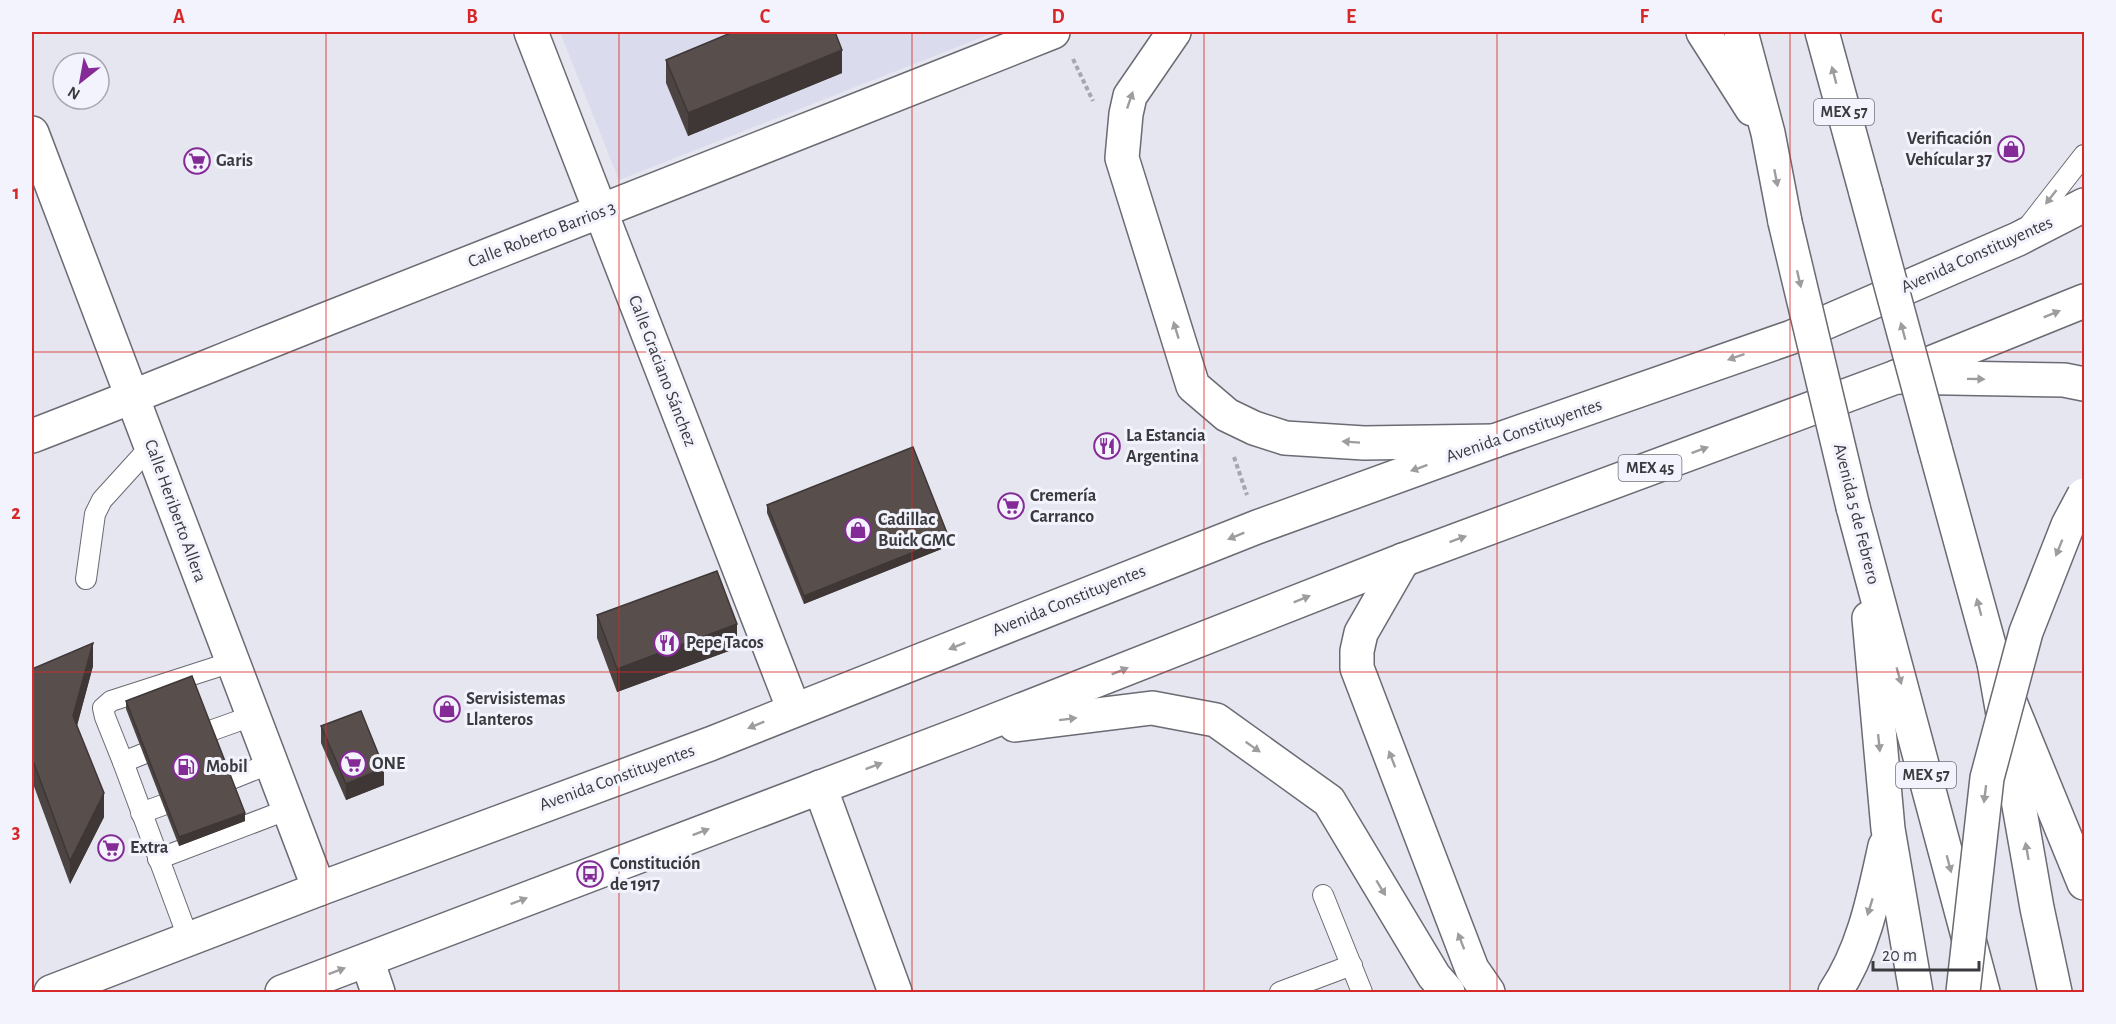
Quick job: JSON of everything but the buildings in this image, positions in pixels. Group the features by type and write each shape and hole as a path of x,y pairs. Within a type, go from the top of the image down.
{"main road":[{"name":"Calle Graciano Sánchez","path":"531,32 794,710"},
{"path":"1174,32 1130,96 1122,158 1193,386 1227,415 1254,428 1285,438 1364,443 1494,441"},
{"path":"1703,32 1768,133"},
{"name":"Avenida 5 de Febrero","path":"1740,32 1768,133 1785,222 1866,559 1983,993"},
{"name":"MEX 57","path":"1822,32 1994,663 2037,908 2055,993"},
{"name":"Calle Roberto Barrios 3","path":"32,436 601,212 1061,42"},
{"name":"Calle Heriberto Allera","path":"32,133 319,889"},
{"name":"Avenida Constituyentes","path":"51,993 319,889 710,744 1257,527 1792,337 2018,239 2085,205"},
{"name":"MEX 45","path":"1403,560 1896,377 2085,301"},
{"path":"1896,377 2064,380 2085,384"},
{"path":"1963,993 1987,778 2026,632 2068,525 2085,495"},
{"path":"1866,559 1871,661 1888,829 1916,993"},
{"path":"282,993 968,731 1403,560"},
{"path":"1403,560 1360,633 1357,651 1358,668 1472,969 1488,993"},
{"path":"1994,663 2085,883"},
{"path":"968,731 1152,708 1216,720 1329,801 1440,987"},
{"path":"820,787 895,993"},
{"path":"1835,993 1845,978 1858,948 1876,888 1888,829"},
{"path":"2037,908 2077,993"},
{"path":"367,960 378,993"}],"lane":[{"path":"2018,239 2085,155"},
{"path":"86,579 95,514 102,500 151,446"},
{"path":"189,940 103,708 106,704 232,662"},
{"path":"210,731 252,716"},
{"path":"123,762 143,754"},
{"path":"229,780 271,763"},
{"path":"141,813 163,805"},
{"path":"158,859 289,809"},
{"path":"1323,896 1362,993"},
{"path":"1280,993 1352,965"}],"path":[{"path":"1061,42 1095,105"}],"shaded area":[{"path":"560,32 995,32 619,180"}],"place":[{"name":"Verificación Vehícular 37","path":"2011,149"},
{"name":"Garis","path":"197,161"},
{"name":"La Estancia Argentina","path":"1107,446"},
{"name":"Cremería Carranco","path":"1011,506"},
{"name":"Cadillac Buick GMC","path":"858,530"},
{"name":"Pepe Tacos","path":"667,643"},
{"name":"Servisistemas Llanteros","path":"447,709"},
{"name":"ONE","path":"353,764"},
{"name":"Mobil","path":"186,767"},
{"name":"Extra","path":"111,848"},
{"name":"Constitución de 1917","path":"590,874"}]}
